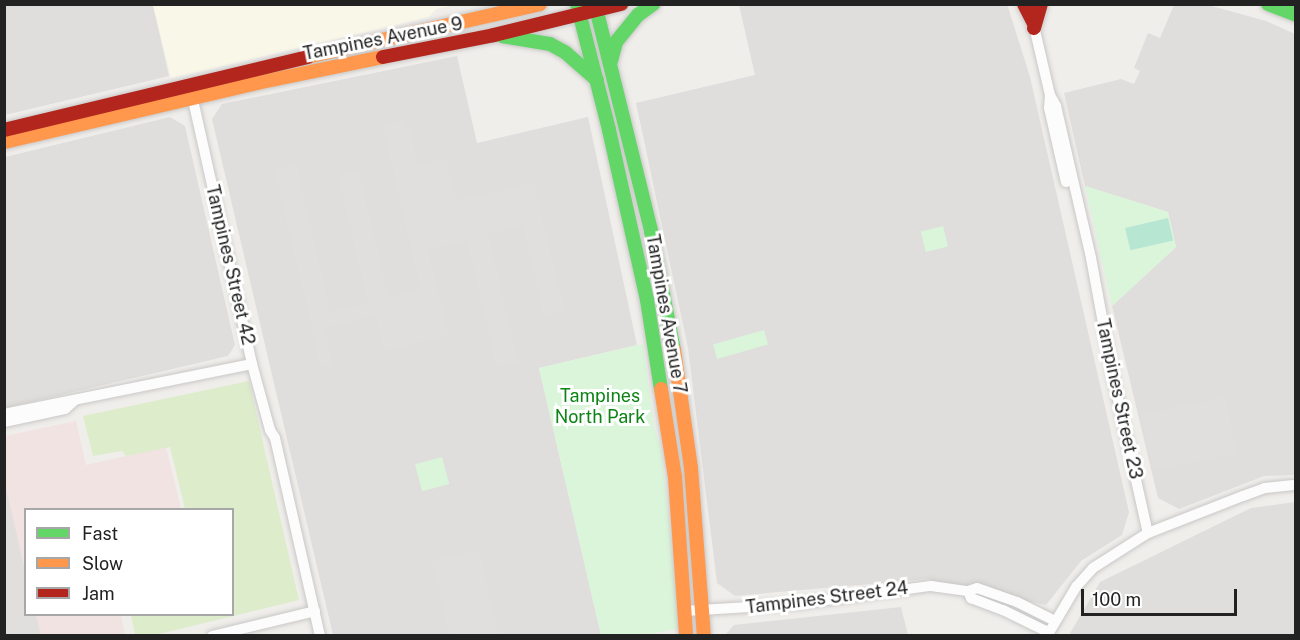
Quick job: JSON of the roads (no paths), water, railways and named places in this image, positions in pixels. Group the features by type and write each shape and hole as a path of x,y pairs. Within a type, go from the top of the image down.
{"main road":[{"path":"501,15 512,4"},
{"name":"Tampines Avenue 9","path":"4,130 540,4"},
{"name":"Tampines Avenue 9","path":"4,142 340,65 494,35 578,9 621,4"},
{"path":"610,66 616,42 638,15 653,4"},
{"path":"1026,4 1033,25"},
{"path":"1033,25 1041,4"},
{"path":"1270,5 1289,10"},
{"name":"Tampines Avenue 7","path":"596,7 651,231 678,368 691,468 704,636"},
{"name":"Tampines Avenue 7","path":"578,9 597,80 647,300 675,477 686,636"},
{"path":"494,35 550,44 566,52 597,80"}],"street":[{"name":"Tampines Street 23","path":"1033,25 1050,95 1056,106 1063,154 1085,259 1091,265 1148,533"},
{"path":"190,85 193,99"},
{"name":"Tampines Street 42","path":"193,99 252,364 313,612 321,636"},
{"path":"4,414 64,400 74,401 252,364"},
{"path":"4,422 65,409 74,401"},
{"path":"1048,634 1076,587 1093,568 1148,533 1254,492 1296,484"},
{"name":"Tampines Street 24","path":"685,611 796,604 916,587 968,591 977,588 1055,621"},
{"name":"Tampines Street 24","path":"968,591 972,598 1004,610 1048,634"},
{"path":"212,636 313,612"},
{"name":"Tampines Street 42","path":"313,612 316,636"}],"park label":[{"name":"Tampines North Park","path":"600,407"}]}
